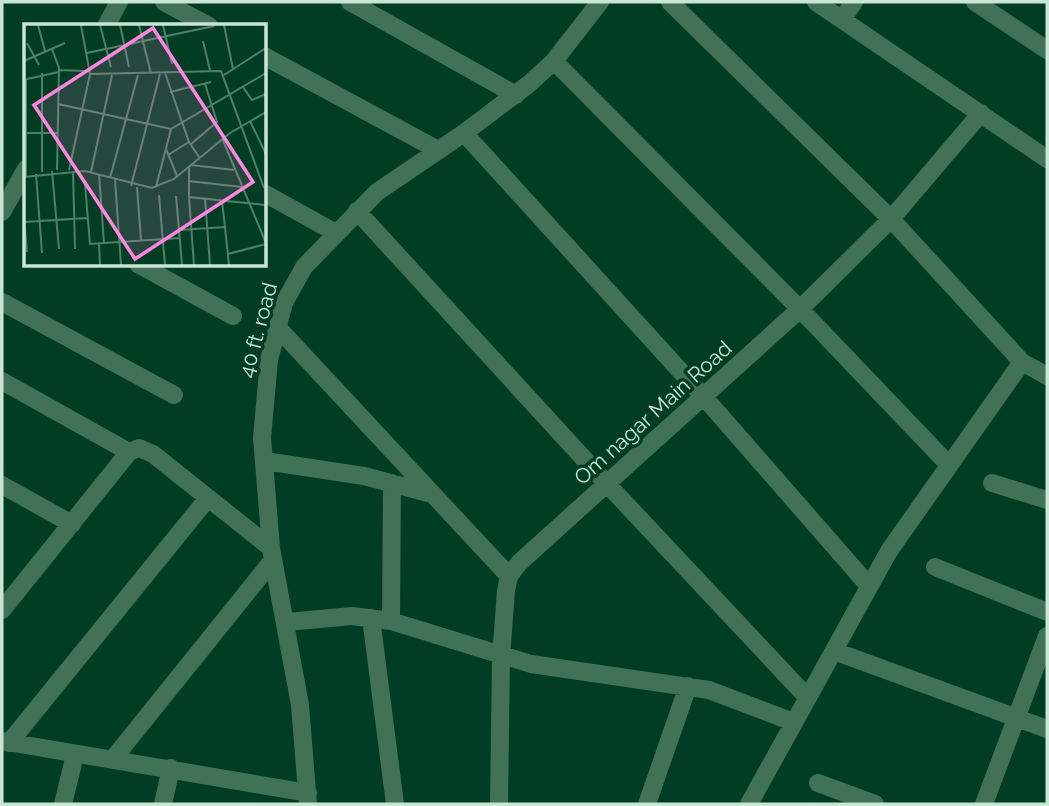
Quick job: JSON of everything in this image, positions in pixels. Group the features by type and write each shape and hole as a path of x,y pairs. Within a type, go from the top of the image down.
{"street":[{"path":"107,24 119,2"},
{"path":"164,2 205,24"},
{"path":"350,2 516,94"},
{"name":"40 ft. road","path":"308,799 300,705 287,622 272,554 264,461 265,386 278,328 293,284 336,233 393,179 464,133 554,61 600,2"},
{"path":"670,2 891,219 1022,362 1047,376"},
{"path":"816,2 1047,159"},
{"path":"842,19 853,2"},
{"path":"975,2 1047,50"},
{"path":"266,57 438,150"},
{"path":"554,61 800,309 949,465"},
{"name":"Om nagar Main Road","path":"509,576 519,563 800,309 891,219 981,113"},
{"path":"464,133 704,397 869,586"},
{"path":"2,212 24,173"},
{"path":"266,194 336,233"},
{"path":"357,211 807,697"},
{"path":"142,266 233,316"},
{"path":"2,302 174,396"},
{"path":"278,328 509,576 501,657 499,804"},
{"path":"749,804 889,551 1022,362"},
{"path":"2,382 129,452 146,449 272,554 113,759"},
{"path":"5,601 72,524 129,452"},
{"path":"264,461 392,483 432,494"},
{"path":"391,621 392,483"},
{"path":"992,483 1047,500"},
{"path":"2,485 72,524"},
{"path":"208,498 6,742 75,755 171,768 308,799"},
{"path":"935,567 1047,612"},
{"path":"287,622 325,617 391,621 501,657 564,669 688,686 720,694 793,722"},
{"path":"372,618 395,804"},
{"path":"984,804 1047,636"},
{"path":"834,651 1047,729"},
{"path":"647,804 688,686"},
{"path":"63,804 75,755"},
{"path":"163,804 171,768"},
{"path":"818,783 875,804"}]}
